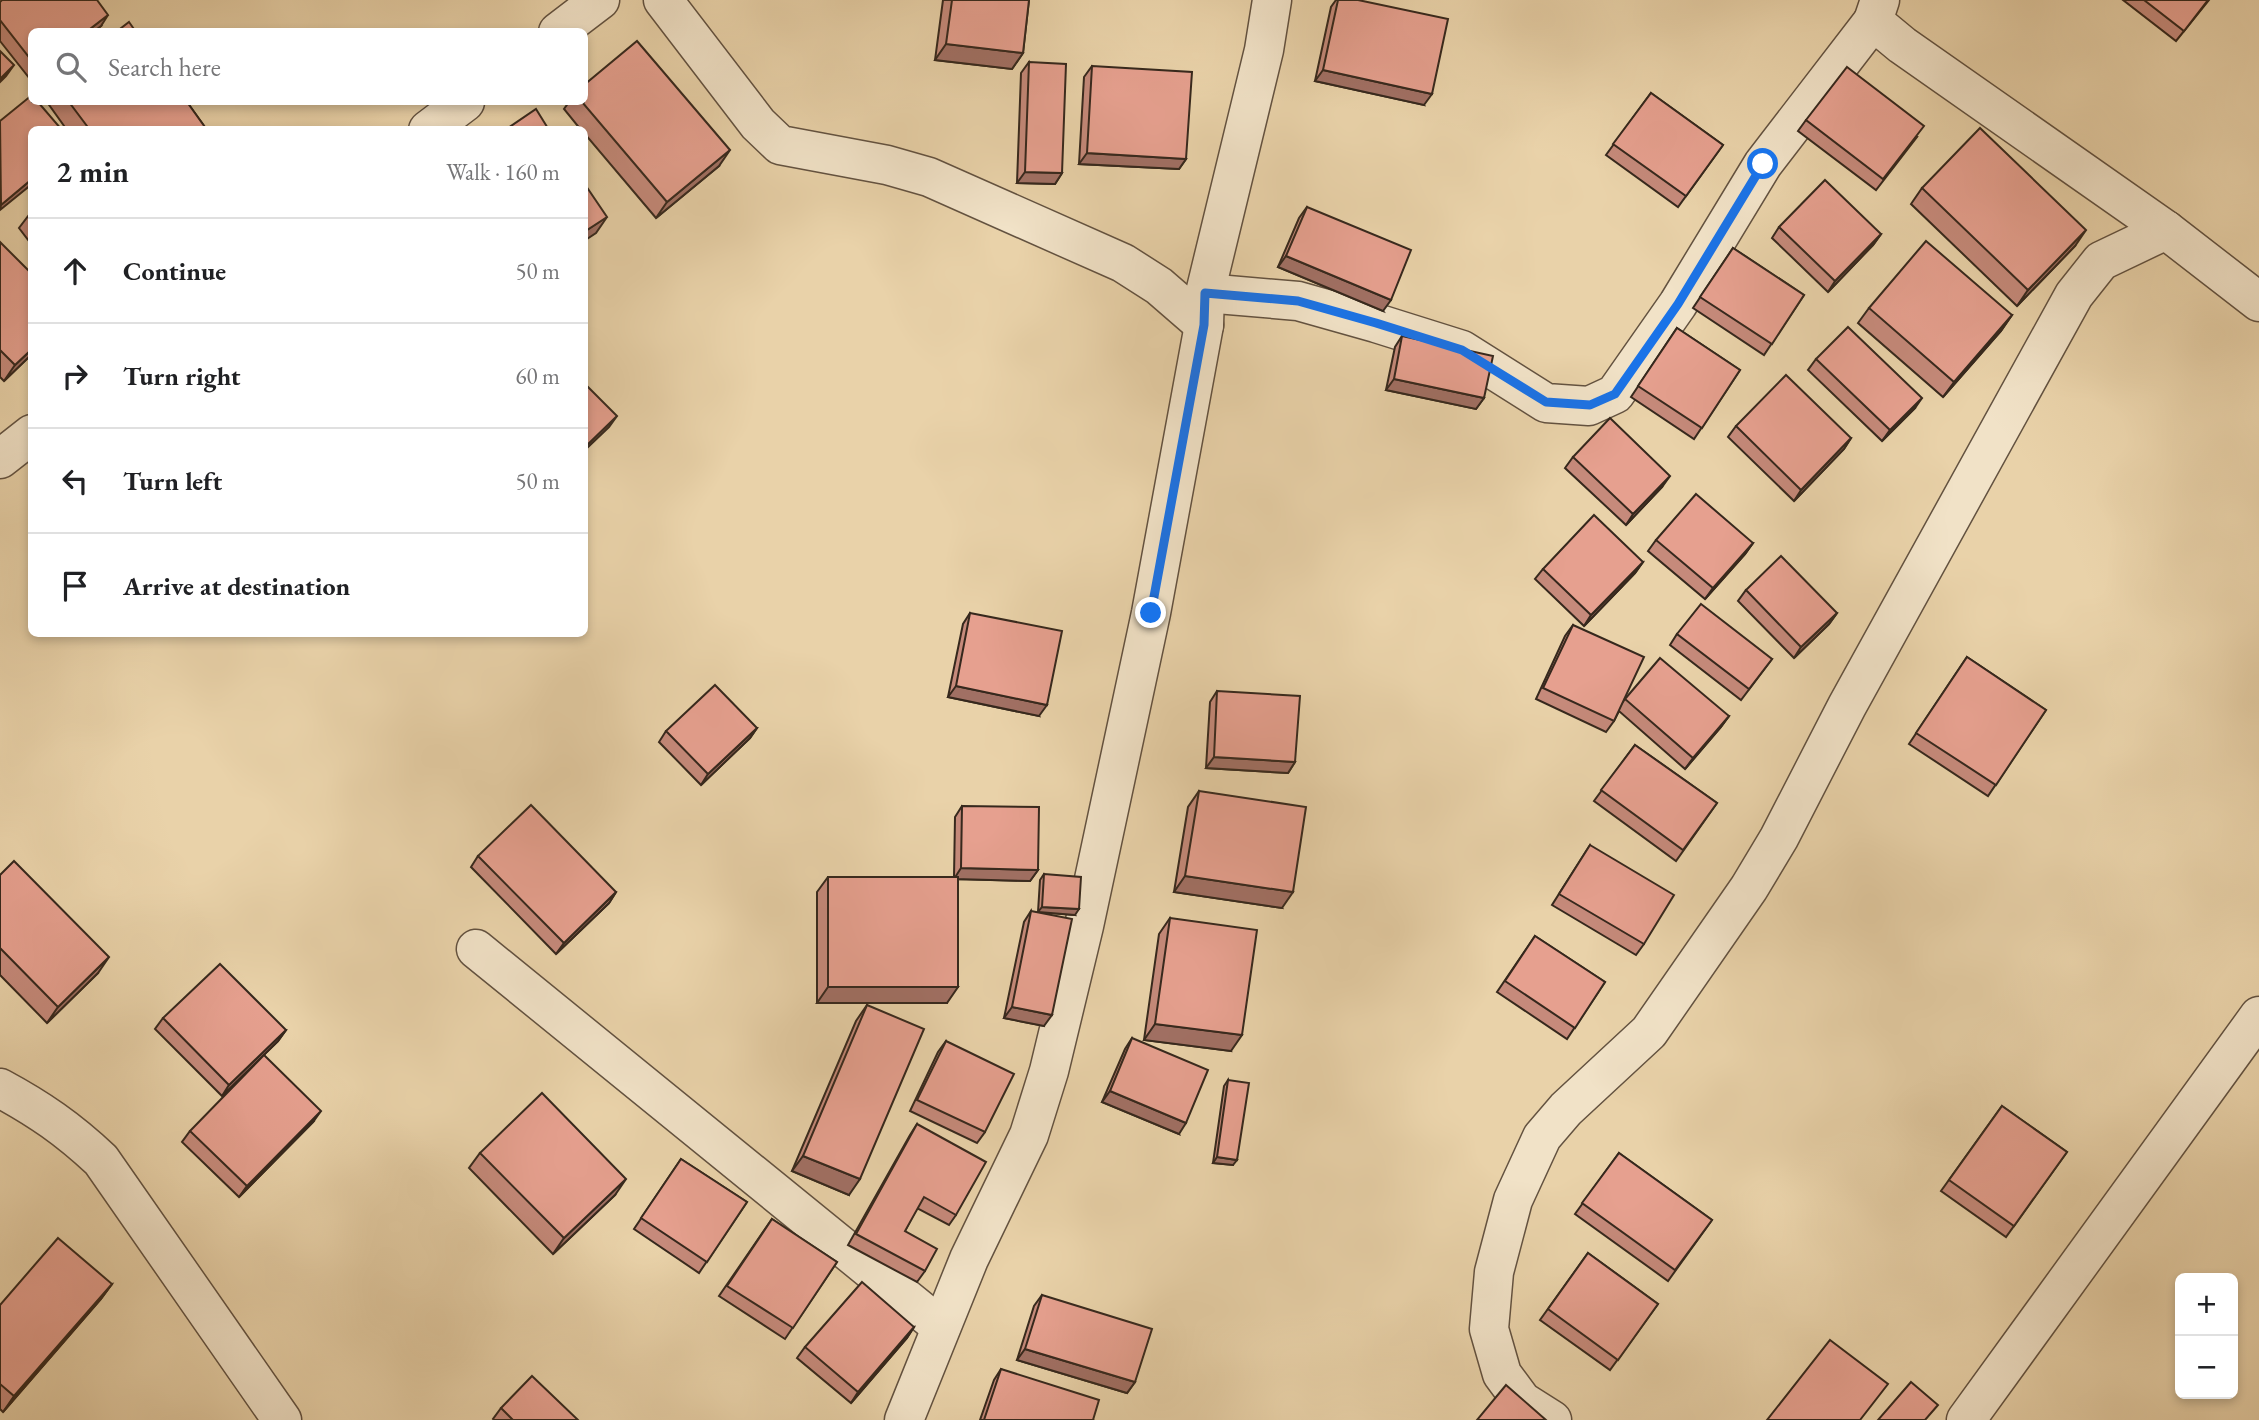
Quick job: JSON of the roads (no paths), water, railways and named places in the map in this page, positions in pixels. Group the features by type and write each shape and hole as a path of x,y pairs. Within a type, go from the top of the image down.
{"street":[{"path":"563,28 600,0"},
{"path":"663,0 758,124 780,145 887,165 941,182 1123,263 1159,286 1204,309 1298,301 1462,350 1546,402 1590,405 1615,394 1678,304 1763,164 1877,11 1902,45 2166,230 2259,302"},
{"path":"904,1420 968,1259 1029,1135 1049,1071 1084,926 1148,627 1204,309 1264,50 1272,0"},
{"path":"433,126 461,105"},
{"path":"1552,1420 1522,1401 1502,1374 1489,1329 1494,1272 1514,1199 1542,1137 1566,1109 1649,1031 1749,888 1779,838 1847,706 2074,295 2101,261 2166,230"},
{"path":"0,459 28,437"},
{"path":"476,949 941,1327"},
{"path":"1966,1420 2259,1016"},
{"path":"0,1088 42,1111 72,1132 101,1160 282,1420"}]}
